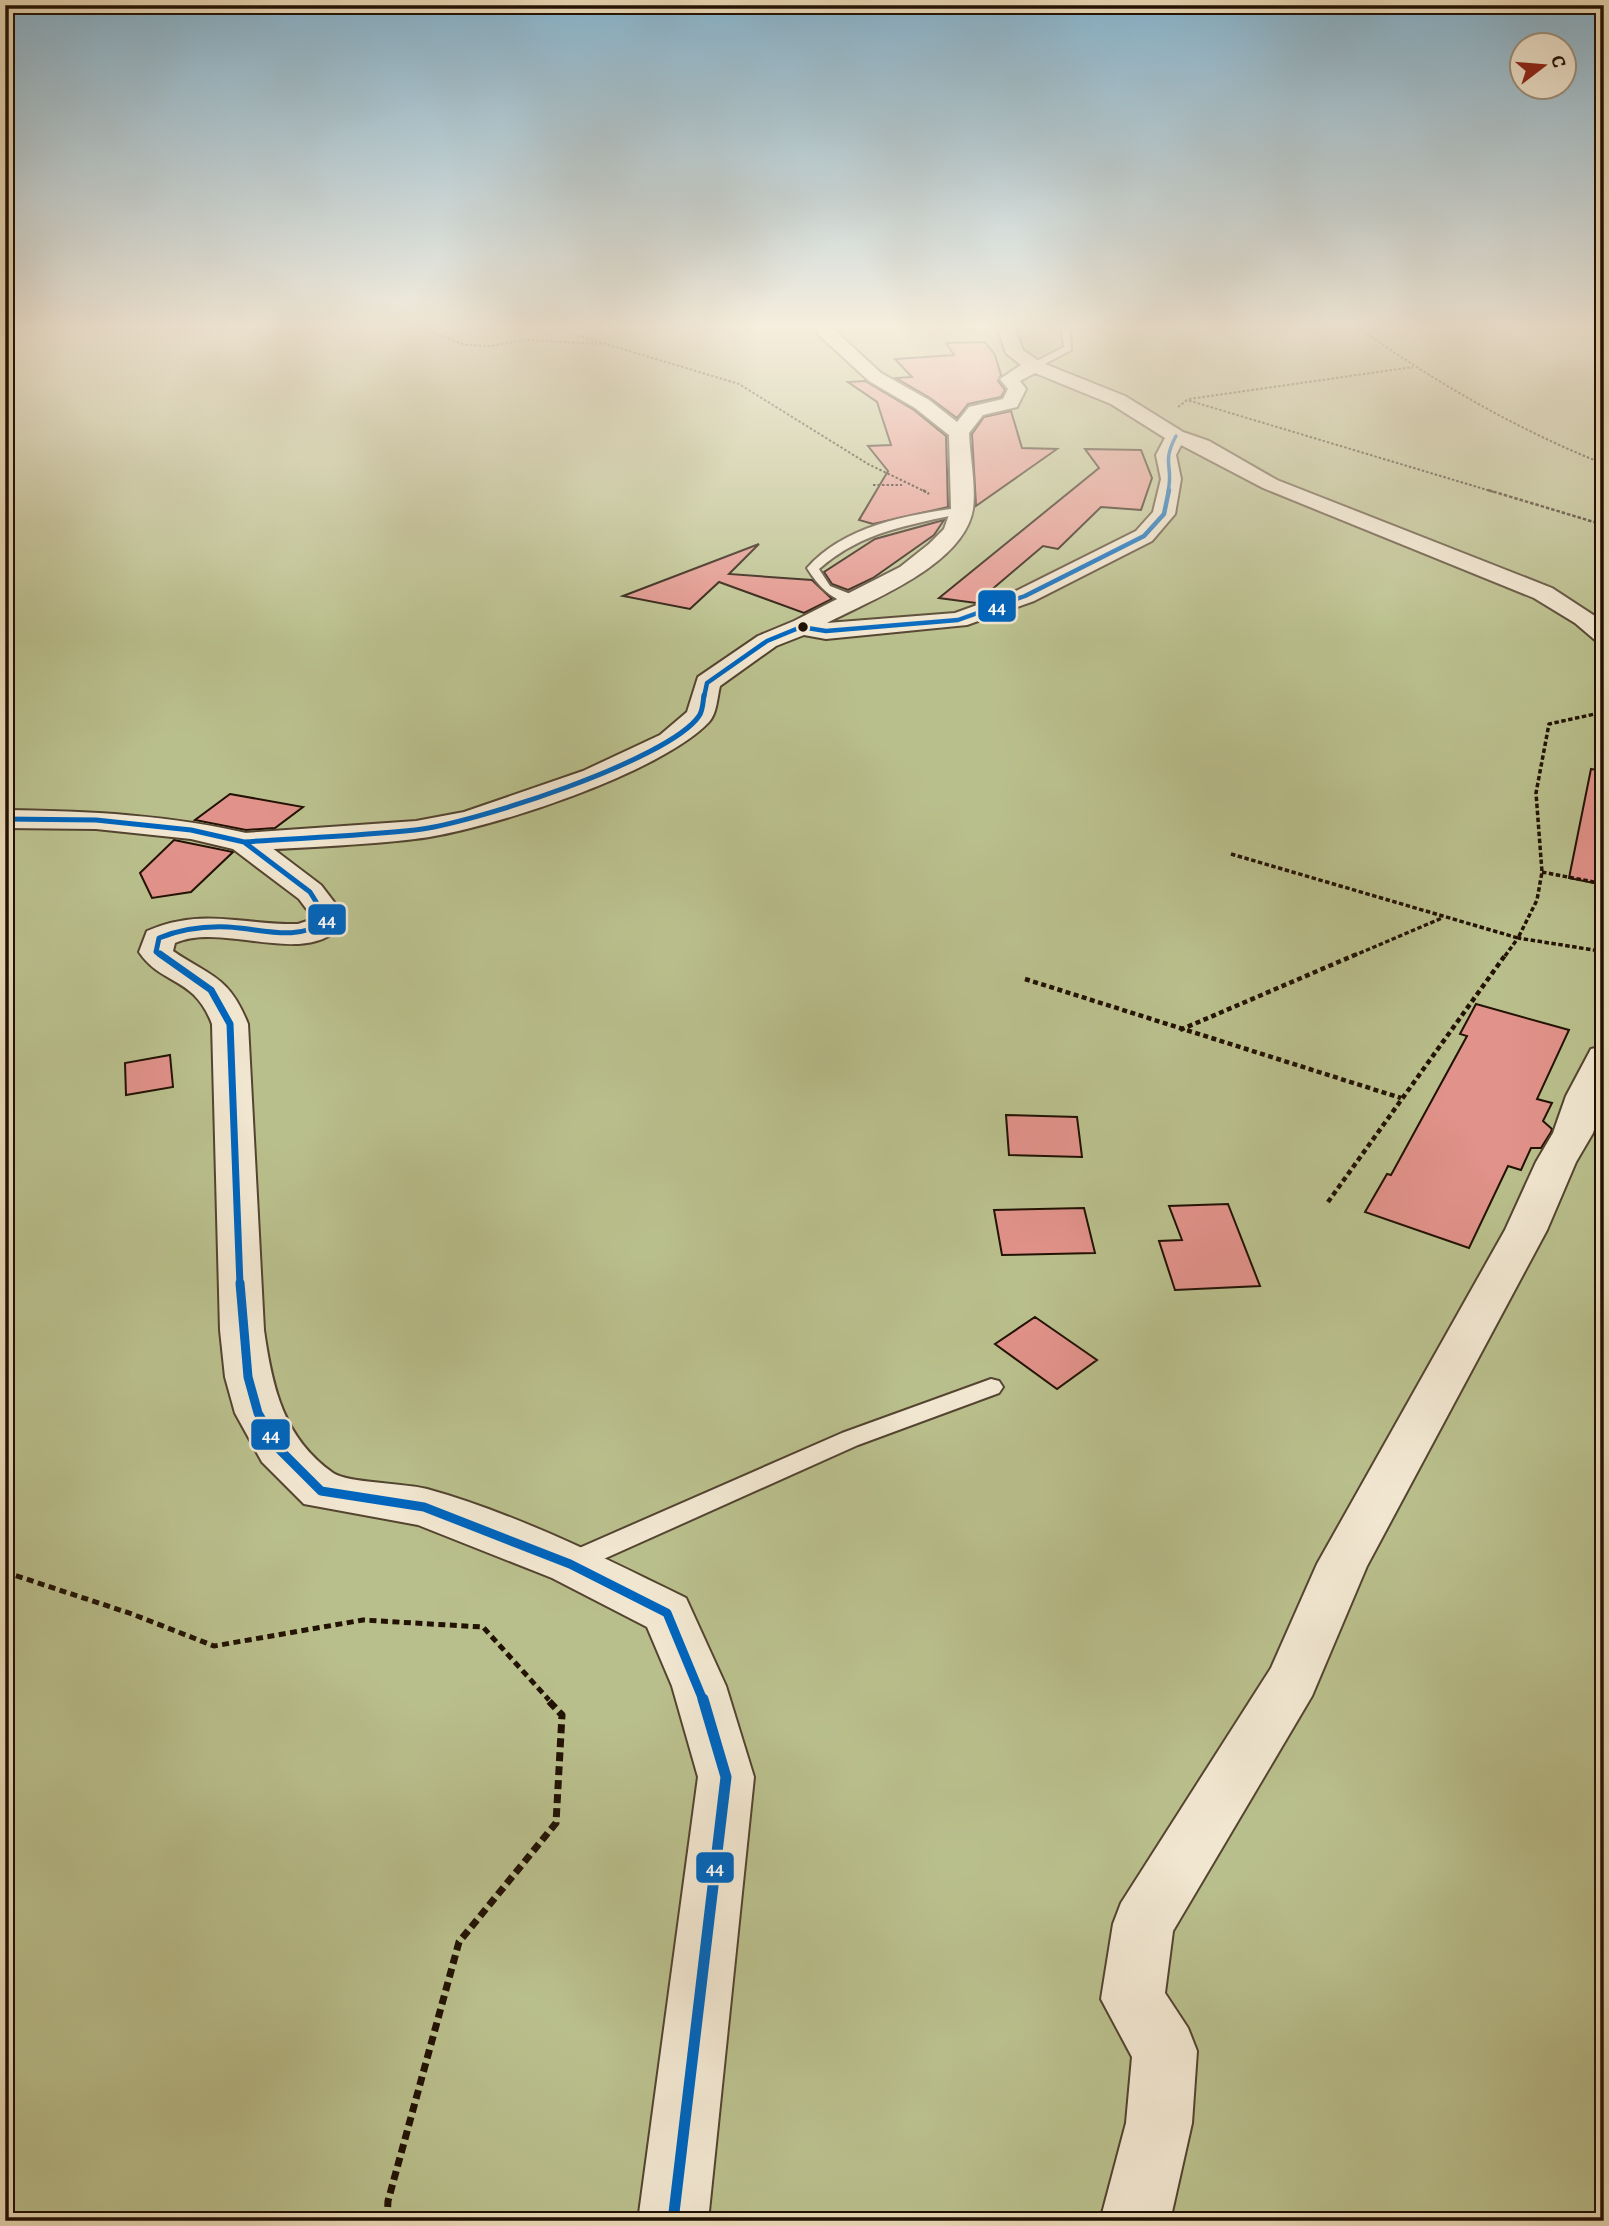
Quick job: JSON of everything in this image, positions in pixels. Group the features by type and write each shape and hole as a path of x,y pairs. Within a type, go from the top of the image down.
{"street":[{"path":"5,819 96,820 191,830 244,842 416,830 470,820 593,777 670,741 699,715 708,683 767,640 802,627 908,572 937,549 954,531 960,510 959,433"},
{"path":"1171,433 1202,444 1270,484 1543,593 1584,618 1604,635"},
{"path":"802,627 827,631 958,620 1025,596 1144,536 1164,514 1171,479 1166,455 1176,436"},
{"path":"244,842 310,892 327,915 328,921 315,932 290,935 239,928 187,929 159,938 156,952 160,959 195,975 212,989 222,1002 230,1024 242,1330 248,1377 258,1413 279,1449 321,1491 424,1507 569,1564 667,1613 699,1686 726,1777 673,2221"},
{"path":"1135,2221 1159,2123 1165,2052 1133,1999 1143,1924 1293,1681 1342,1564 1526,1230 1556,1161 1573,1133 1585,1097 1604,1057"}],"lane":[{"path":"854,600 827,588 813,568 824,557 877,527 960,510"},
{"path":"569,1564 850,1439 991,1387"}],"path":[{"path":"818,433 868,464 960,510"},
{"path":"1297,433 1604,525"},
{"path":"1530,433 1552,445 1604,464"},
{"path":"873,485 902,485"},
{"path":"1328,1202 1518,938 1536,900 1542,872 1536,793 1549,724 1604,712"},
{"path":"1231,854 1442,918 1518,938 1600,951"},
{"path":"1542,872 1604,884"},
{"path":"1179,1030 1442,918"},
{"path":"1025,979 1179,1030 1401,1098"},
{"path":"5,1572 132,1614 214,1646 363,1620 483,1627 562,1715 556,1823 458,1942 388,2201 387,2221"}],"green space":[{"path":"5,433 1604,433 1604,2221 5,2221"}],"building":[{"path":"887,433 942,433 946,436 948,507 873,524 859,520 888,471 868,446 891,445"},
{"path":"1018,433 1022,448 1057,449 976,506 972,434"},
{"path":"1085,449 1141,450 1152,478 1141,510 1101,507 1058,549 1043,546 976,603 939,598 1099,468"},
{"path":"944,520 934,535 873,578 848,590 832,584 824,572 875,539"},
{"path":"759,544 729,574 812,580 832,599 804,613 719,582 690,609 623,596"},
{"path":"1591,769 1604,771 1604,885 1569,878"},
{"path":"230,794 303,807 275,828 246,830 195,820"},
{"path":"174,840 233,852 191,892 152,898 140,873"},
{"path":"1476,1004 1569,1030 1537,1099 1552,1103 1543,1121 1552,1129 1551,1132 1541,1148 1531,1148 1521,1170 1508,1166 1469,1248 1365,1212 1387,1174 1391,1175 1467,1036 1460,1034"},
{"path":"170,1055 173,1087 126,1095 125,1063"},
{"path":"1006,1115 1077,1117 1082,1157 1009,1155"},
{"path":"1228,1204 1260,1286 1175,1290 1159,1241 1182,1240 1169,1206"},
{"path":"1084,1208 1095,1253 1002,1255 994,1210"},
{"path":"1035,1317 1097,1360 1057,1389 995,1344"}],"transit line":[{"name":"44","path":"244,842 416,830 470,820 593,777 670,741 700,715 707,683 767,641 801,627 826,631 958,620 1025,596 1144,536 1164,514 1171,479 1166,455 1176,436"},
{"name":"44","path":"5,819 96,820 191,830 244,842 310,892 328,921 317,928 292,934 228,927 184,930 159,938 156,952 211,990 230,1024 242,1330 248,1377 258,1413 279,1449 321,1491 424,1507 570,1564 667,1613 699,1686 726,1777 673,2221"}]}
